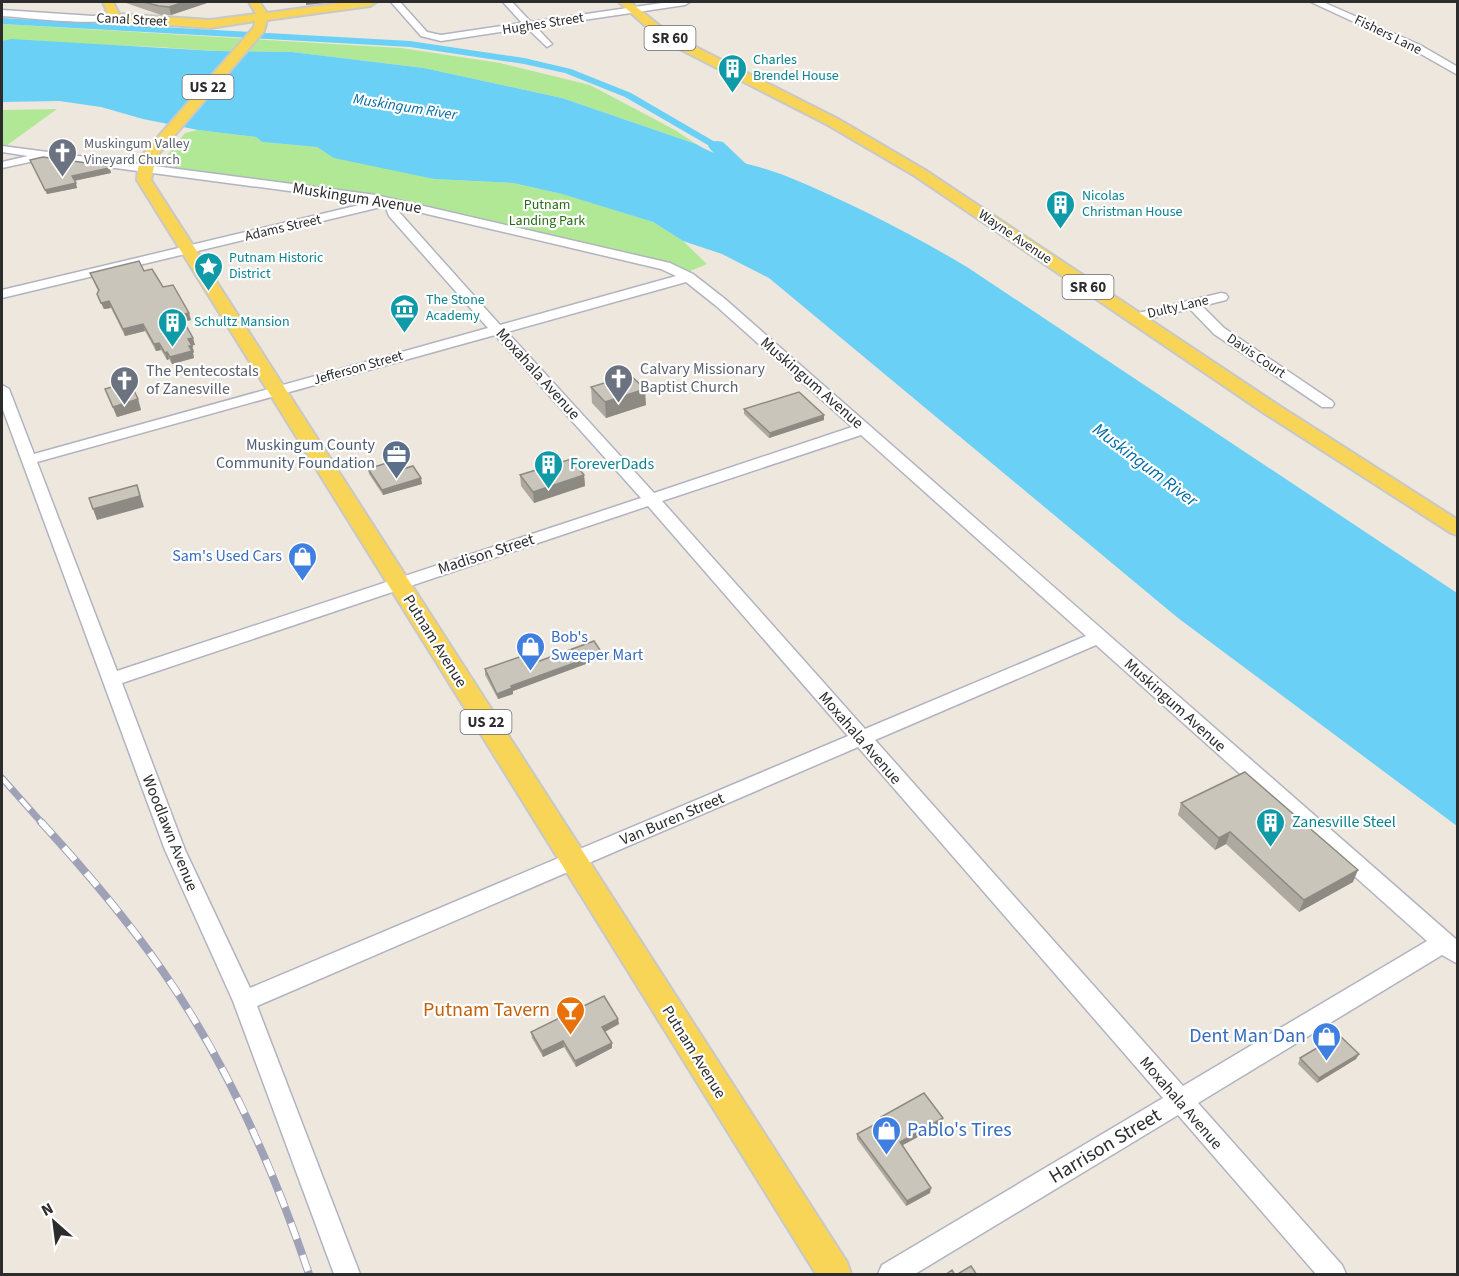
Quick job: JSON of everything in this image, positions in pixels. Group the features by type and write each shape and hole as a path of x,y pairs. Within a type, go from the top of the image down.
{"main road":[{"path":"108,2 114,17"},
{"path":"254,2 261,23"},
{"name":"Canal Street","path":"114,17 202,24 261,23 370,2"},
{"name":"Wayne Avenue","path":"629,6 656,29 680,44 833,122 920,173 1271,410 1458,529"},
{"name":"US 22","path":"145,168 149,156 261,23"},
{"name":"Putnam Avenue","path":"145,168 144,180 834,1275"}],"street":[{"name":"Hughes Street","path":"395,2 424,34 435,38 464,37 629,6 685,2"},
{"path":"507,2 547,44"},
{"name":"Fishers Lane","path":"1316,2 1416,47 1458,72"},
{"name":"Canal Street","path":"2,13 97,19 114,17"},
{"name":"Muskingum Avenue","path":"2,149 389,202 665,266 688,277 714,297 1450,949"},
{"path":"2,165 46,155"},
{"name":"Adams Street","path":"2,294 389,202"},
{"name":"Moxahala Avenue","path":"389,202 393,213 651,499 1333,1275"},
{"name":"Jefferson Street","path":"28,460 688,277"},
{"name":"Dulty Lane","path":"1135,318 1221,297"},
{"name":"Davis Court","path":"1192,303 1219,331 1327,404"},
{"name":"Woodlawn Avenue","path":"2,389 175,850 244,1002 347,1275"},
{"name":"Madison Street","path":"110,680 863,429"},
{"name":"Van Buren Street","path":"244,1002 1099,637"},
{"name":"Harrison Street","path":"891,1275 1180,1101 1450,949"}],"green space":[{"path":"2,24 401,48 500,63 590,85 675,130 696,144 562,98 424,68 292,52 215,51 2,41"},
{"path":"57,109 6,146 2,145 2,110"},
{"name":"Putnam Landing Park","path":"198,130 256,137 262,142 318,147 434,179 513,183 563,194 653,222 683,241 707,264 688,272 660,261 403,200 171,168 174,166 165,158 185,133"}],"water":[{"path":"11,39 215,51 292,52 424,68 562,98 786,176 878,218 923,242 967,267 1457,593 1457,826 1178,618 769,278 722,254 683,241 653,222 562,194 513,183 434,179 334,158 317,147 262,142 256,137 198,130 143,119 101,107 59,101 2,102 2,41"}],"building":[{"path":"144,2 184,2 169,7"},
{"name":"Muskingum Valley Vineyard Church","path":"43,157 109,166 109,168 72,176 76,183 45,190 30,160"},
{"path":"139,261 144,271 152,269 163,287 173,285 189,313 180,315 193,338 188,339 192,351 170,357 159,343 154,344 143,324 123,329 109,301 101,303 97,294 99,290 90,273"},
{"path":"630,375 645,389 605,402 591,387"},
{"path":"130,382 138,399 113,407 105,389"},
{"path":"799,392 824,415 770,433 744,409"},
{"path":"571,459 584,475 533,492 520,475"},
{"name":"Muskingum County Community Foundation","path":"390,462 396,471 413,466 421,478 382,490 368,469"},
{"path":"137,485 140,496 93,509 89,498"},
{"name":"Bob's Sweeper Mart","path":"594,641 602,653 511,686 512,688 497,694 485,669 528,654 534,663"},
{"name":"Zanesville Steel","path":"1245,772 1358,870 1304,900 1230,832 1219,838 1181,803"},
{"name":"Putnam Tavern","path":"604,996 618,1019 602,1027 612,1043 575,1061 563,1041 542,1051 531,1032"},
{"name":"Dent Man Dan","path":"1339,1035 1359,1054 1319,1078 1300,1058"},
{"name":"Pablo's Tires","path":"924,1093 943,1118 900,1142 931,1188 907,1201 857,1134 883,1120 881,1117"},
{"path":"971,1266 977,1275 956,1275"},
{"path":"952,1270 955,1275 945,1275"}],"waterway":[{"name":"Muskingum River","path":"2,21 410,44 524,61 568,71 628,95 717,146"},
{"name":"Muskingum River","path":"717,146 758,186"}],"railway":[{"path":"2,778 42,823"},
{"path":"41,822 134,932 186,1005 228,1079 264,1155 309,1274"}],"place":[{"name":"Charles Brendel House","path":"732,94"},
{"name":"Muskingum Valley Vineyard Church","path":"63,178"},
{"name":"Nicolas Christman House","path":"1061,230"},
{"name":"Putnam Historic District","path":"208,292"},
{"name":"The Stone Academy","path":"405,334"},
{"name":"Schultz Mansion","path":"173,348"},
{"name":"Calvary Missionary Baptist Church","path":"619,404"},
{"name":"The Pentecostals of Zanesville","path":"125,406"},
{"name":"Muskingum County Community Foundation","path":"396,480"},
{"name":"ForeverDads","path":"549,490"},
{"name":"Sam's Used Cars","path":"303,582"},
{"name":"Bob's Sweeper Mart","path":"530,672"},
{"name":"Zanesville Steel","path":"1271,848"},
{"name":"Putnam Tavern","path":"571,1036"},
{"name":"Dent Man Dan","path":"1327,1062"},
{"name":"Pablo's Tires","path":"886,1156"}]}
